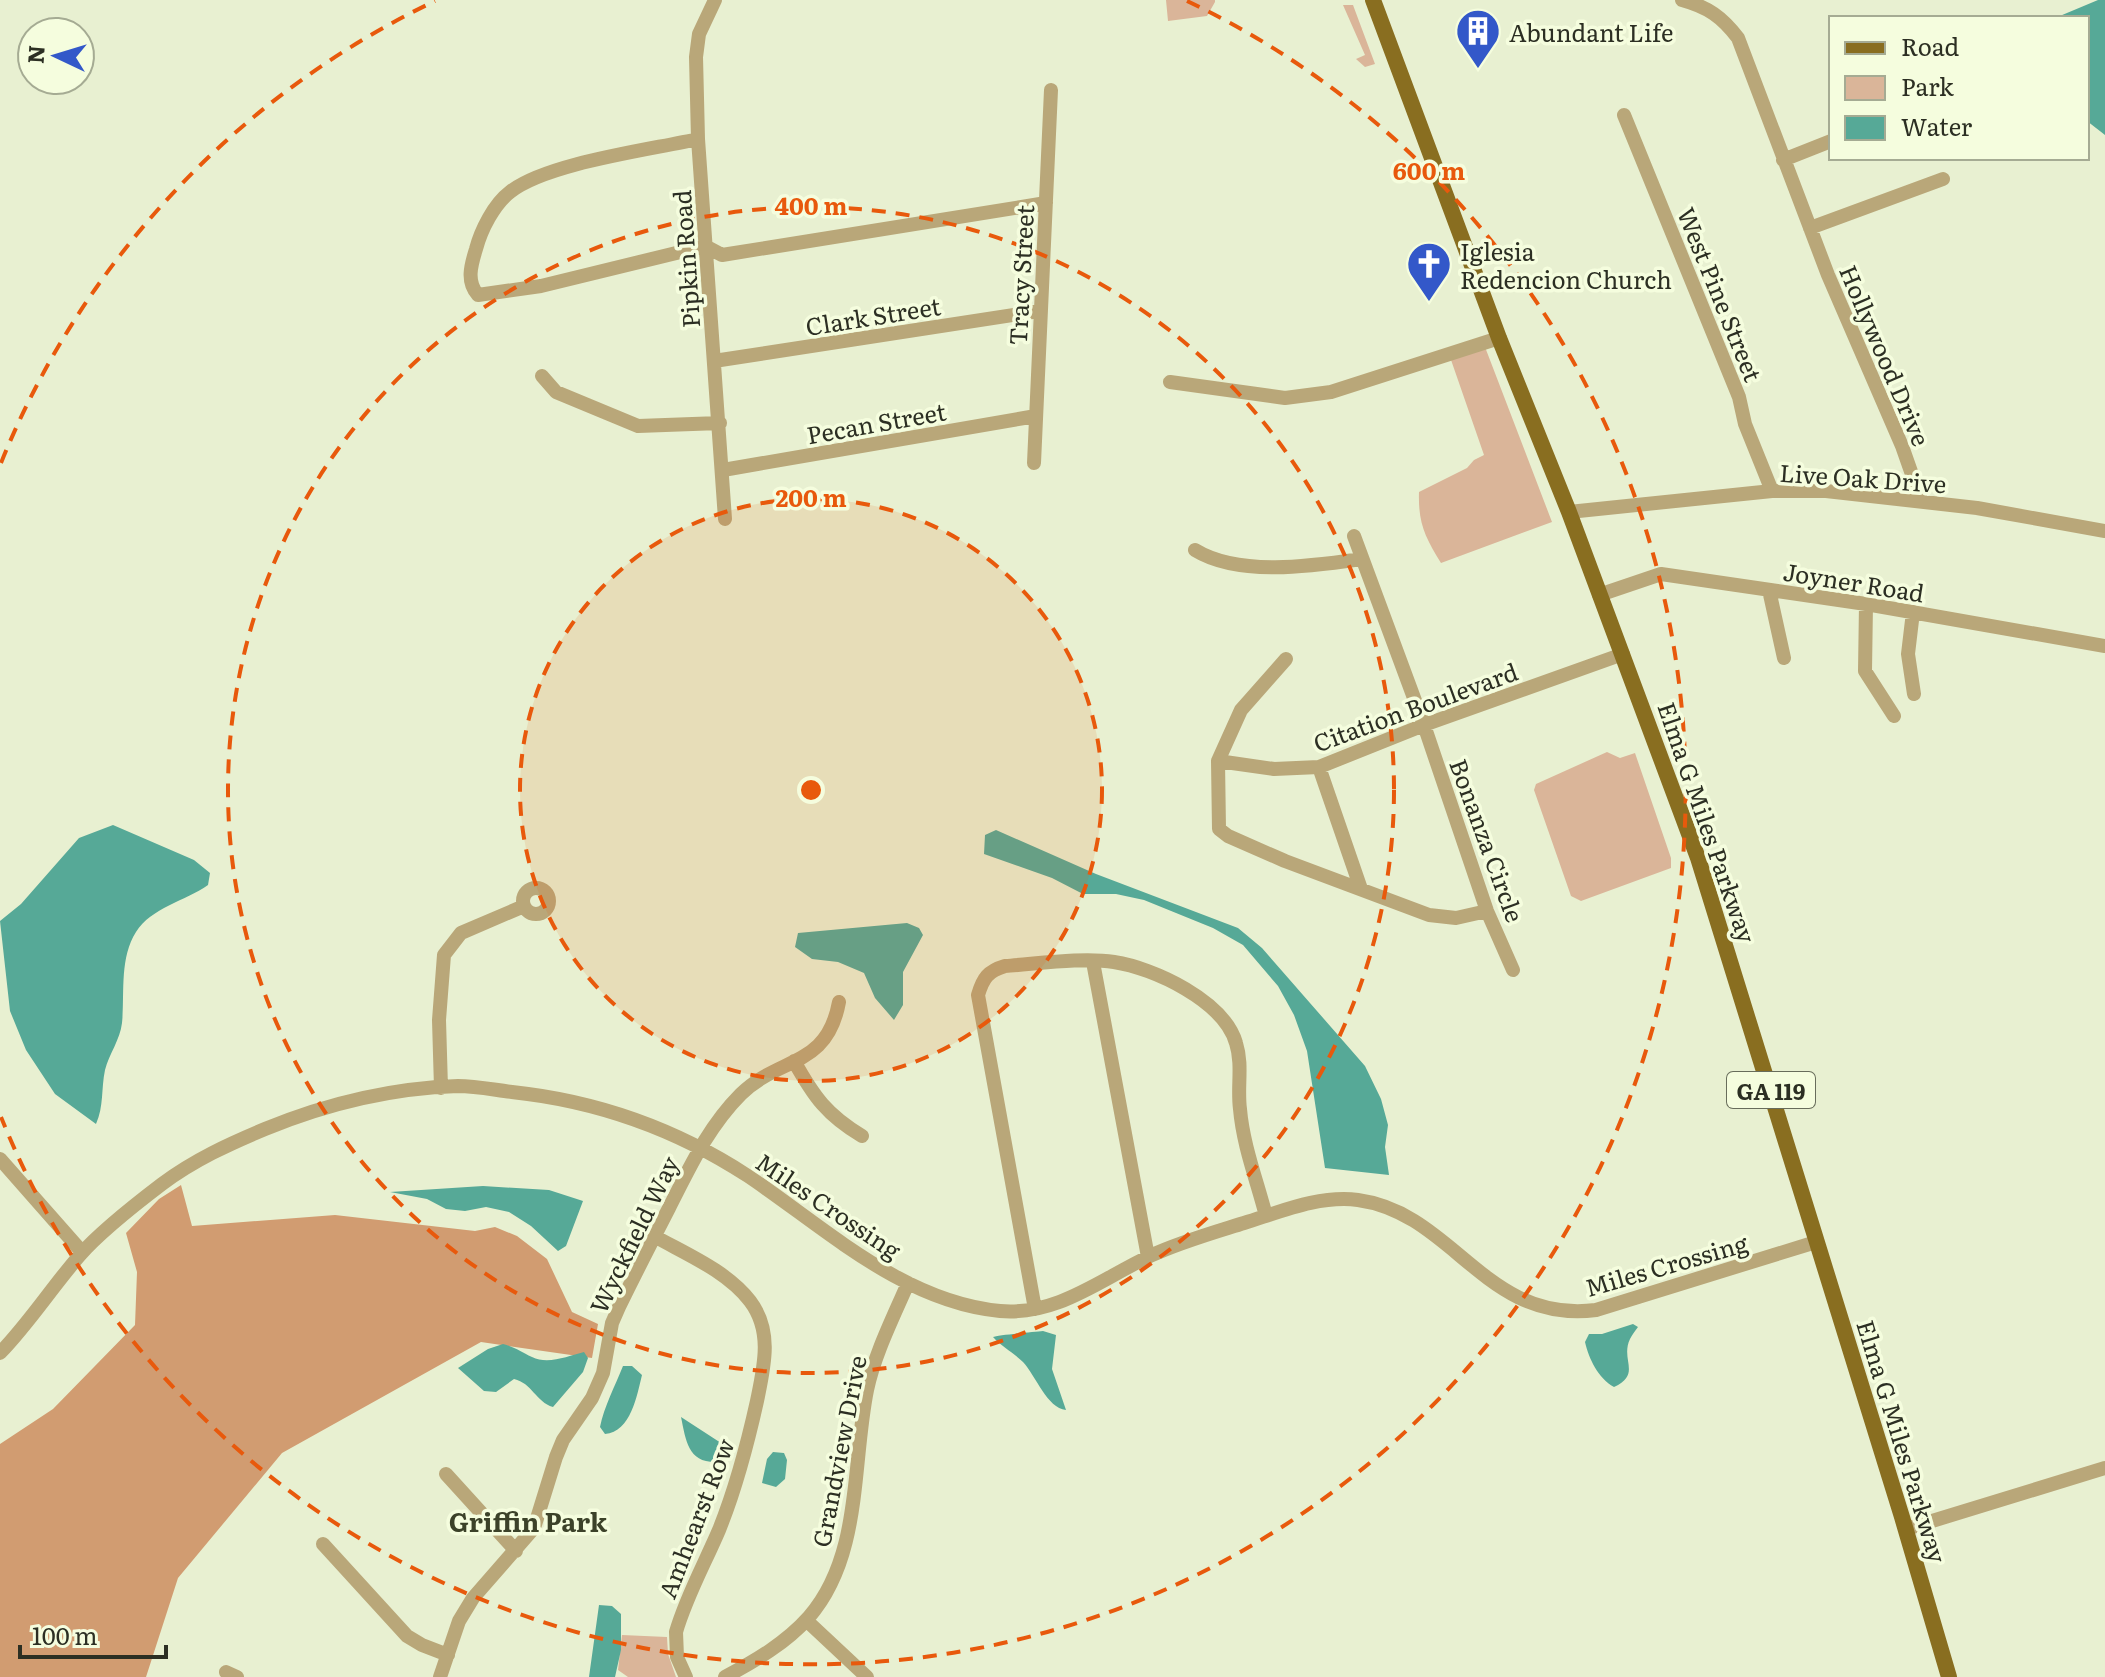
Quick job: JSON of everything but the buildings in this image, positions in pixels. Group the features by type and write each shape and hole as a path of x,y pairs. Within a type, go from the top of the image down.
{"main road":[{"name":"Elma G Miles Parkway","path":"1373,0 1690,834 1725,939 1949,1677"}],"street":[{"name":"Pipkin Road","path":"715,0 699,34 696,57 698,139 725,519"},
{"name":"Hollywood Drive","path":"1682,0 1702,5 1723,18 1738,38 1783,160 1902,446 1921,500"},
{"name":"Tracy Street","path":"1034,463 1051,90"},
{"name":"West Pine Street","path":"1624,115 1739,397 1745,424 1772,491"},
{"path":"698,139 560,169 509,192 491,216 477,243 470,280 478,295 521,290 705,246 722,255 1046,203"},
{"path":"1783,160 1829,142"},
{"path":"1810,228 1943,179"},
{"name":"Clark Street","path":"714,361 1039,311"},
{"path":"1170,382 1285,398 1331,392 1499,338"},
{"path":"542,376 556,392 638,426 720,423"},
{"name":"Pecan Street","path":"723,470 1036,416"},
{"name":"Live Oak Drive","path":"1569,512 1772,491 1826,491 1921,500 2105,531"},
{"name":"Bonanza Circle","path":"1354,536 1424,725 1487,911 1513,970"},
{"path":"1195,550 1213,561 1300,568 1362,559"},
{"name":"Joyner Road","path":"1599,595 1661,574 1866,604 2105,646"},
{"path":"1769,590 1784,658"},
{"path":"1866,604 1865,671 1894,716"},
{"path":"1913,612 1908,654 1914,694"},
{"name":"Citation Boulevard","path":"1218,761 1274,769 1319,767 1338,762 1424,725 1623,654"},
{"path":"1286,659 1241,710 1218,761 1219,829 1285,861 1442,918 1487,911"},
{"path":"1319,767 1361,889"},
{"path":"441,1088 439,1020 444,955 461,933 524,906"},
{"path":"1093,962 1148,1257"},
{"path":"1035,1309 978,995 982,980 992,970 1005,966 1116,962 1162,978 1192,993 1225,1021 1235,1040 1239,1059 1241,1116 1266,1216"},
{"name":"Wyckfield Way","path":"440,1677 459,1621 473,1598 534,1528 563,1440 592,1398 603,1373 612,1323 700,1148 719,1119 744,1092 811,1053 825,1039 836,1021 839,1002"},
{"path":"794,1061 813,1095 830,1114 862,1136"},
{"name":"Miles Crossing","path":"0,1353 26,1326 82,1252 165,1183 219,1149 306,1112 374,1095 461,1086 592,1105 639,1120 700,1148 745,1175 847,1248 908,1283 987,1310 1007,1312 1062,1303 1148,1257 1266,1216 1341,1199 1391,1207 1428,1231 1507,1293 1532,1305 1576,1313 1621,1303 1816,1242"},
{"path":"0,1159 82,1252"},
{"name":"Amhearst Row","path":"654,1236 717,1271 741,1291 758,1314 764,1331 766,1353 743,1463 676,1632 677,1657 686,1677"},
{"name":"Grandview Drive","path":"725,1677 772,1649 806,1620 829,1584 846,1541 874,1364 908,1283"},
{"path":"1906,1529 2105,1468"},
{"path":"446,1474 516,1551"},
{"path":"323,1544 407,1636 448,1655"},
{"path":"806,1620 867,1677"}],"green space":[{"path":"1166,0 1215,2 1207,16 1168,21"},
{"path":"1343,5 1353,5 1375,64 1365,67 1356,59 1365,55"},
{"path":"1485,347 1552,522 1441,563 1424,529 1419,492 1467,468 1484,455 1450,357"},
{"path":"1607,752 1620,758 1635,753 1671,858 1671,868 1581,901 1571,896 1534,790 1536,784"},
{"path":"622,1635 667,1637 668,1654 676,1677 628,1677 618,1670"}],"shaded area":[{"path":"181,1185 192,1226 335,1215 475,1231 495,1227 517,1236 547,1259 572,1312 598,1324 592,1358 481,1342 282,1453 178,1578 146,1677 0,1677 0,1444 53,1409 135,1325 137,1272 126,1233 159,1199"}],"water":[{"path":"2105,0 2105,135 2089,123 2089,16 2060,16"},
{"path":"113,825 194,860 210,873 208,885 150,917 131,942 125,965 121,1029 105,1070 96,1124 55,1094 26,1050 10,1011 0,921 21,904 79,838"},
{"path":"996,830 1096,874 1238,928 1262,948 1365,1066 1381,1099 1388,1125 1385,1147 1389,1175 1325,1168 1307,1051 1294,1015 1278,986 1243,945 1213,928 1144,900 1116,894 1083,894 1052,878 984,854 985,835"},
{"path":"907,923 919,928 923,935 903,972 903,1005 894,1020 875,998 864,973 838,962 812,959 795,947 798,933"},
{"path":"483,1186 549,1190 583,1201 566,1246 558,1251 531,1226 509,1212 486,1207 465,1211 446,1209 427,1199 390,1192"},
{"path":"1633,1324 1638,1327 1628,1347 1629,1372 1614,1387 1595,1368 1585,1342 1589,1334 1602,1334"},
{"path":"1043,1331 1056,1335 1052,1369 1066,1410 1053,1404 1023,1362 993,1337"},
{"path":"503,1344 538,1359 558,1359 584,1352 588,1358 583,1372 553,1407 520,1381 514,1379 496,1392 484,1391 458,1368 488,1349"},
{"path":"623,1366 632,1366 642,1375 638,1392 627,1420 614,1432 605,1434 600,1427 602,1419"},
{"path":"681,1417 721,1443 717,1462 694,1455 687,1442"},
{"path":"773,1452 784,1453 787,1460 785,1479 776,1487 762,1483 767,1459"},
{"path":"599,1605 612,1606 621,1614 621,1650 615,1677 589,1677"}],"place":[{"name":"Abundant Life","path":"1478,70"},
{"name":"Iglesia Redencion Church","path":"1429,303"}],"district":[{"name":"Griffin Park","path":"528,1520"}]}
